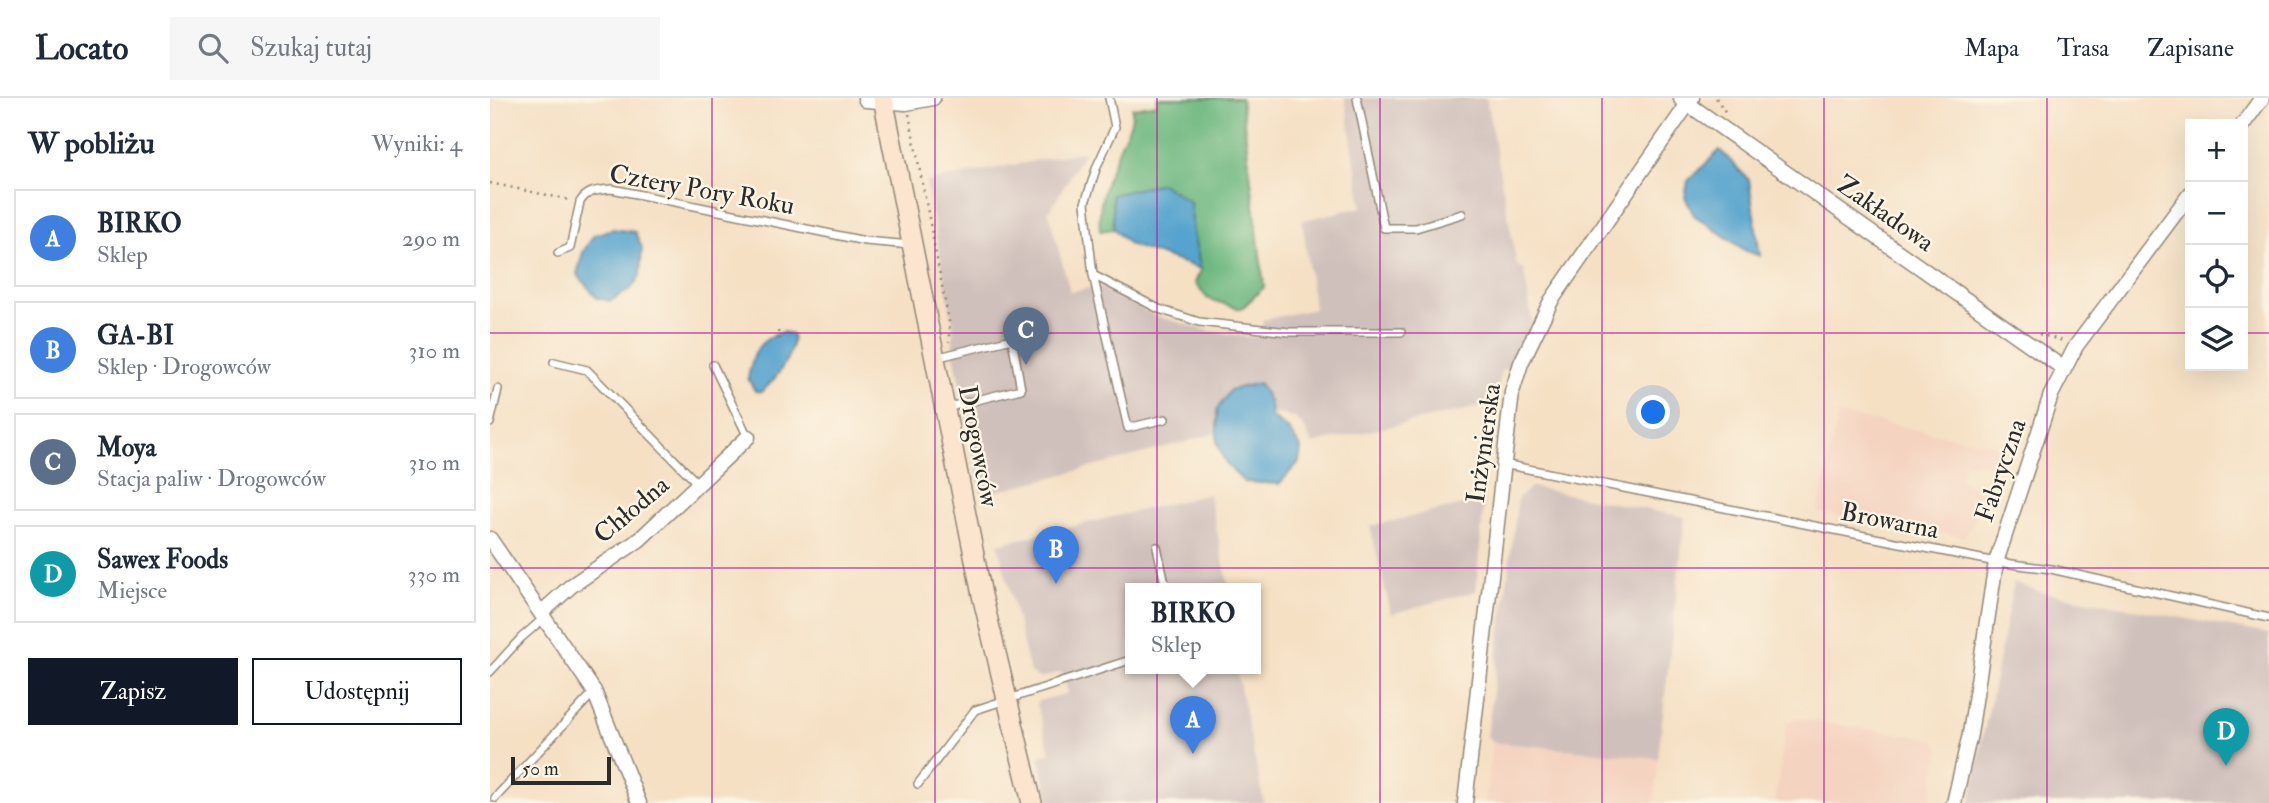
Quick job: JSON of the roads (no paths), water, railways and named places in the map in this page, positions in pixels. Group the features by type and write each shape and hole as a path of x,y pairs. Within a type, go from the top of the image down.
{"main road":[{"name":"Drogowców","path":"877,99 912,245 979,582 1032,803"}],"street":[{"path":"877,99 906,103 933,98"},
{"path":"2247,119 2262,98"},
{"name":"Zakładowa","path":"1686,100 2063,368"},
{"name":"Inżynierska","path":"1465,803 1512,392 1532,338 1551,301 1686,100"},
{"name":"Fabryczna","path":"1954,803 1970,734 1996,562 2046,408 2063,368 2088,330 2185,201"},
{"name":"Chłodna","path":"543,615 571,586 639,540 748,437"},
{"path":"490,540 497,563 543,615 594,691 639,803"}],"lane":[{"path":"1109,98 1115,127 1097,166 1085,203 1093,275 1128,428 1165,419"},
{"path":"1357,98 1384,228 1416,228 1462,214"},
{"name":"Cztery Pory Roku","path":"558,253 570,248 580,202 584,196 591,191 612,189 865,241 912,245"},
{"path":"1093,275 1159,309 1199,322 1289,332 1401,332"},
{"path":"934,358 1012,339 1021,389 944,408"},
{"path":"554,362 587,370 698,484"},
{"path":"713,365 748,437"},
{"path":"490,423 498,390"},
{"name":"Browarna","path":"1503,464 1996,562 2051,569 2269,618"},
{"path":"1157,547 1165,583"},
{"path":"490,672 543,615"},
{"path":"918,784 975,710 1125,662"},
{"path":"495,797 594,691"}],"water":[{"path":"1720,150 1749,180 1760,256 1746,251 1694,215 1685,197 1688,181"},
{"path":"1161,183 1190,202 1201,269 1130,245 1114,229 1112,195"},
{"path":"612,229 635,232 642,248 640,276 630,290 610,301 597,298 577,274 583,252 594,235"},
{"path":"783,332 793,335 787,358 767,387 761,392 755,391 748,378 754,355 767,339"},
{"path":"1259,383 1270,403 1271,417 1288,429 1301,448 1299,462 1279,484 1244,482 1226,464 1217,443 1217,410 1230,390"}],"place":[{"name":"Moya","path":"1026,365"},
{"name":"GA-BI","path":"1056,584"},
{"name":"BIRKO","path":"1193,754"},
{"name":"Sawex Foods","path":"2226,766"}]}
